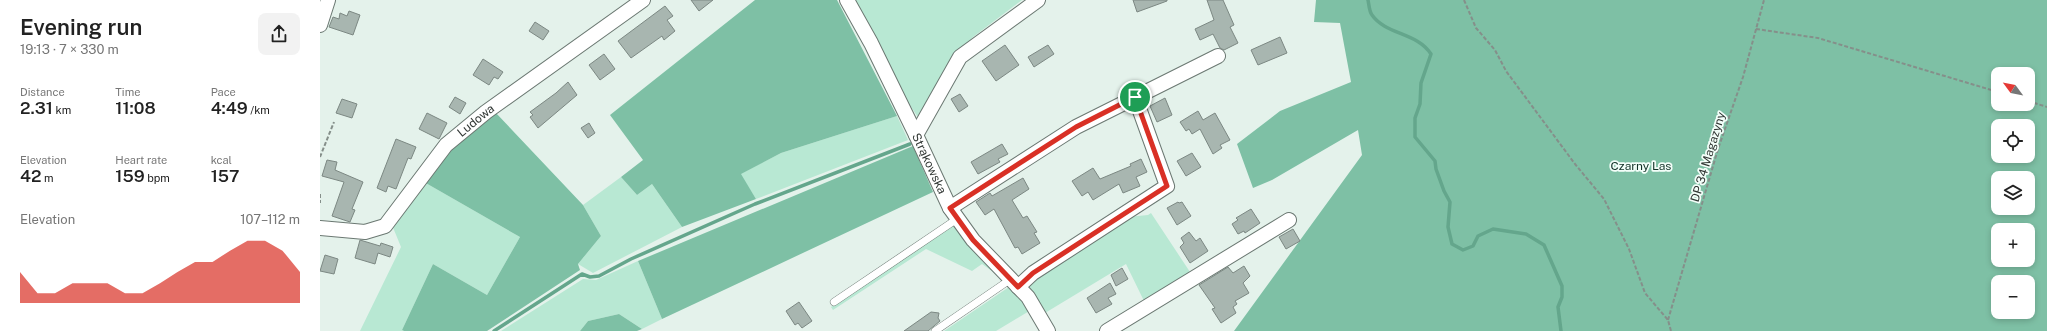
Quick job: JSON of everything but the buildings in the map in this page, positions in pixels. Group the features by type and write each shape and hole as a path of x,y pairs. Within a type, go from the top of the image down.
{"street":[{"path":"320,25 328,0"},
{"name":"Ludowa","path":"320,228 365,232 385,226 446,145 486,112 643,0"},
{"name":"Strąkowska","path":"847,0 916,134 954,214 982,249 1015,283 1037,311 1048,331"},
{"path":"916,134 960,57 1038,0"},
{"path":"954,214 1076,127 1218,56"},
{"path":"1015,283 1033,273 1167,186 1135,97"},
{"path":"1107,331 1289,220"}],"lane":[{"path":"834,302 954,214"},
{"path":"935,331 1015,283"}],"path":[{"path":"1464,0 1473,25 1496,50 1506,71 1571,159 1604,199 1629,249 1645,293 1668,320 1671,331"},
{"name":"DP 34 Magazyny","path":"1668,320 1764,0"},
{"path":"1756,29 1818,38 1991,90"},
{"path":"2035,103 2047,107"},
{"path":"320,156 334,122"},
{"path":"320,194 320,203"}],"green space":[{"path":"755,0 837,0 897,116 781,153 741,174 756,199 682,227 652,184 637,195 621,177 643,160 610,115"},
{"path":"851,0 1022,0 973,37 952,60 923,114 917,116 900,90"},
{"name":"Czarny Las","path":"1316,0 2047,0 2047,331 1234,331 1362,155 1358,130 1272,180 1253,188 1237,144 1280,111 1351,82 1340,23 1314,22"},
{"path":"496,113 583,205 601,236 578,264 580,270 487,331 404,331 402,330 433,264 487,295 520,237 424,182 464,136"},
{"path":"897,116 908,140 756,199 740,174 781,153"},
{"path":"913,146 933,192 662,319 638,261"},
{"path":"621,177 637,195 652,184 682,227 593,273 578,264 601,236 583,205"},
{"path":"424,182 520,237 487,295 433,264 402,330 404,331 360,331 401,247 392,225"},
{"path":"1151,213 1190,272 1144,301 1126,264 1045,313 1029,291 1030,283 1128,217 1148,215"},
{"path":"952,226 958,226 1003,279 982,264 972,271 926,249 833,310 831,307"},
{"path":"638,261 662,319 642,329 619,314 588,321 580,331 501,331 583,279 596,280"},
{"path":"1009,287 1031,310 996,331 944,331"},
{"path":"619,314 642,329 637,331 580,331 588,321"}],"waterway":[{"path":"1368,0 1371,13 1378,22 1418,41 1431,54 1421,83 1420,104 1415,118 1415,137 1435,161 1436,169 1444,191 1450,202 1448,227 1452,244 1463,250 1473,246 1478,236 1493,229 1526,234 1544,245 1562,286 1562,297 1558,307 1561,331"},
{"path":"494,331 582,274 590,277 599,276 631,259 755,204 910,144"}],"route":[{"path":"1135,97 1167,186 1033,273 1018,287 973,240 950,208 1076,127 1135,97"}]}
